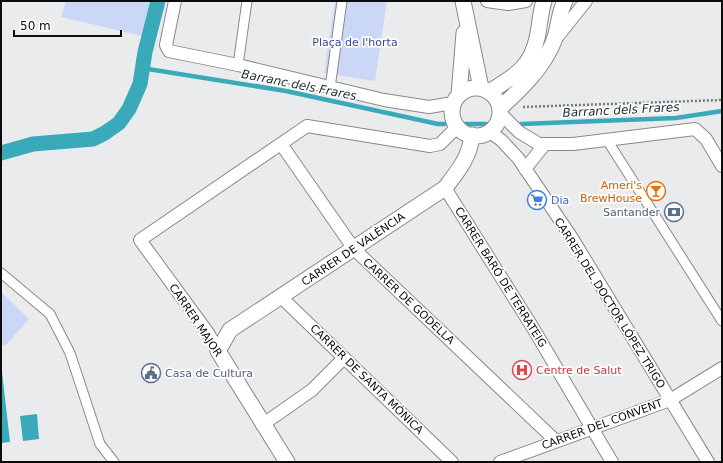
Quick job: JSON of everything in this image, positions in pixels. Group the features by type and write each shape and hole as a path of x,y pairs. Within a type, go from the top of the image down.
{"street":[{"path":"176,1 166,45 169,51 238,65 384,100 429,107 456,99 473,87 485,90 496,97 500,110 499,121 490,132 477,136 465,134 457,127 452,119 456,99 465,16"},
{"path":"238,65 247,1"},
{"path":"330,88 342,1"},
{"path":"463,1 465,16 485,90"},
{"path":"487,1 510,3 526,1"},
{"path":"485,90 520,72 532,57 538,38 541,9 544,1"},
{"path":"554,42 561,9 565,1"},
{"path":"500,110 540,66 554,42 586,1"},
{"path":"500,110 519,132 539,144 573,144 695,129 706,140 722,166"},
{"path":"281,144 307,126 430,146 440,144 449,137 457,127"},
{"name":"CARRER DEL DOCTOR LÓPEZ TRIGO","path":"490,132 501,140 525,169 572,238 708,462"},
{"name":"CARRER DE VALÈNCIA","path":"218,351 230,330 445,188 471,149 472,135"},
{"path":"607,140 722,321"},
{"name":"CARRER MAJOR","path":"281,144 140,240 208,333 262,424 287,462"},
{"name":"CARRER DE GODELLA","path":"281,144 354,249 556,441"},
{"path":"525,169 545,144"},
{"name":"CARRER BARÓ DE TERRATEIG","path":"445,188 533,328 612,462"},
{"path":"1,272 50,314 70,353 100,444 114,462"},
{"name":"CARRER DE SANTA MÒNICA","path":"282,297 452,462"},
{"path":"262,424 312,390 344,358"},
{"name":"CARRER DEL CONVENT","path":"500,462 670,400 722,368"}],"path":[{"path":"500,110 722,100"}],"green space":[{"path":"66,1 150,1 142,36 61,17"},
{"name":"Plaça de l'horta","path":"335,1 387,1 375,81 324,73"},
{"path":"1,292 29,319 5,346 1,343"}],"water":[{"path":"2,372 10,442 1,443 1,373"},
{"path":"37,414 39,439 23,441 20,416"}],"waterway":[{"path":"1,153 33,144 93,139 119,123 129,109 140,84 145,52 158,1"},
{"name":"Barranc dels Frares","path":"148,69 286,91 438,124 445,124"},
{"name":"Barranc dels Frares","path":"521,124 676,118 722,111"},
{"name":"Barranc dels Frares","path":"465,124 487,124"}],"place":[{"name":"Ameri's BrewHouse","path":"656,191"},
{"name":"Dia","path":"537,200"},
{"name":"Santander","path":"674,212"},
{"name":"Centre de Salut","path":"522,370"},
{"name":"Casa de Cultura","path":"151,373"}]}
